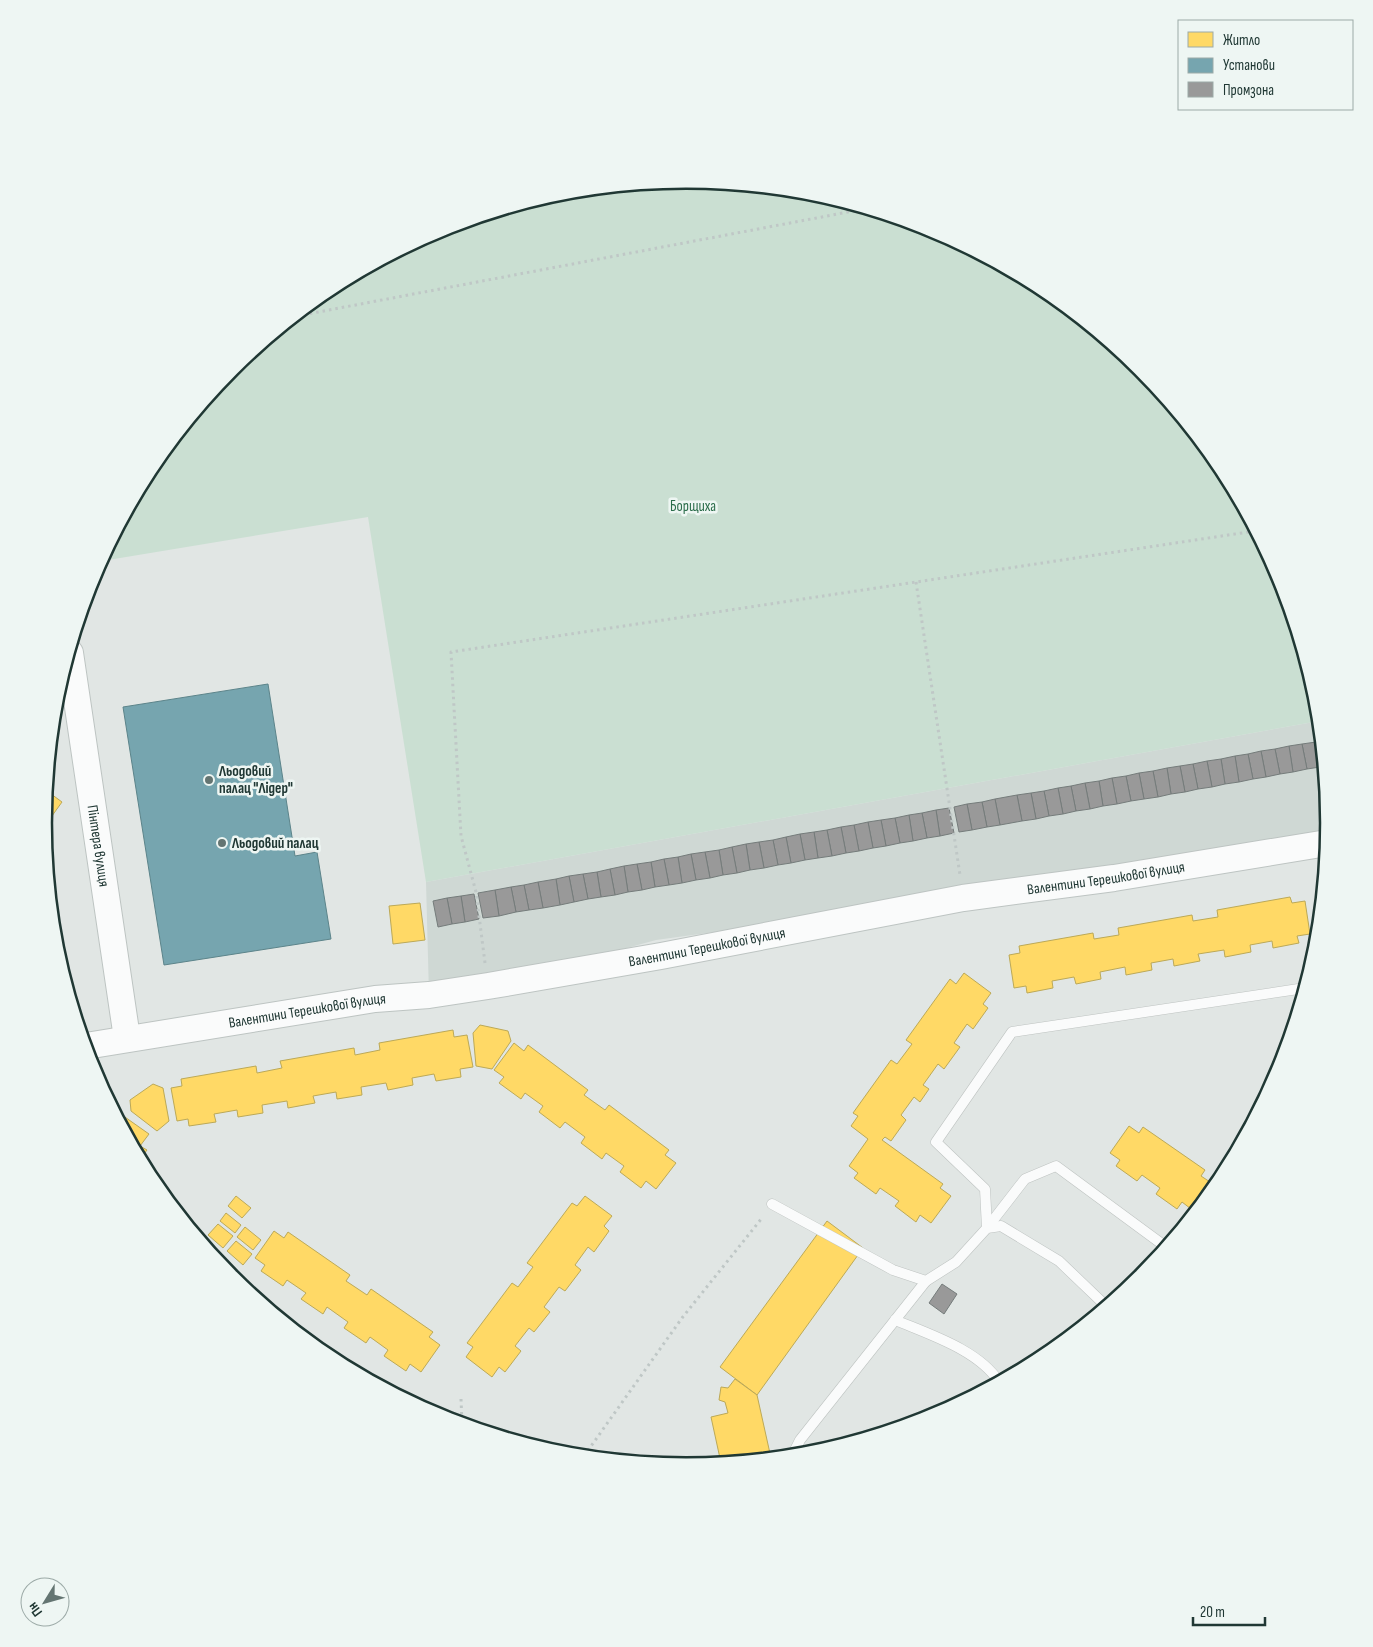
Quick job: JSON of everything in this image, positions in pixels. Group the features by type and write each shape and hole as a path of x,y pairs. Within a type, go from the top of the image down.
{"street":[{"name":"Пінтера вулиця","path":"72,667 127,1038"},
{"name":"Валентини Терешкової вулиця","path":"93,1045 375,999 429,995 488,986 661,956 964,898 1114,878 1320,844"}],"lane":[{"path":"987,1228 985,1189 936,1142 1012,1032 1299,989"},
{"path":"796,1447 800,1440 926,1281 956,1262 987,1228 1025,1179 1056,1166 1161,1244"},
{"path":"772,1204 894,1270 926,1281"},
{"path":"987,1228 1001,1226 1059,1261 1102,1302"},
{"path":"895,1320 958,1347 993,1372 996,1377"}],"path":[{"path":"311,313 852,211"},
{"path":"488,986 476,892 461,836 451,652 1249,532"},
{"path":"916,582 964,898"},
{"path":"589,1449 682,1318 772,1204"},
{"path":"461,1399 462,1416"}],"shaded area":[{"path":"1312,722 1315,741 1319,782 1320,844 963,898 656,940 488,986 429,995 426,882"}],"green space":[{"name":"Борщиха","path":"686,189 769,195 810,202 851,211 890,223 967,255 1004,274 1039,296 1072,321 1105,347 1135,375 1163,405 1214,471 1236,506 1255,543 1287,620 1299,659 1312,722 426,882 368,517 111,560 137,506 159,471 210,405 238,375 268,347 334,296 406,255 483,223 522,211 604,195"}],"building: Житло":[{"path":"53,796 62,802 52,815"},
{"path":"1290,897 1292,903 1305,901 1310,934 1297,936 1299,943 1273,948 1272,941 1250,945 1251,952 1225,957 1224,950 1198,954 1200,961 1174,966 1173,959 1151,963 1152,970 1126,975 1125,967 1100,972 1101,979 1076,984 1074,977 1052,981 1053,988 1027,993 1026,986 1014,988 1009,955 1020,953 1019,946 1093,933 1094,939 1119,935 1118,928 1192,915 1193,921 1218,917 1217,910"},
{"path":"420,903 425,940 393,944 389,906"},
{"path":"964,973 991,993 983,1004 988,1008 973,1029 967,1024 954,1043 960,1047 944,1069 938,1064 923,1085 929,1089 920,1102 914,1097 901,1115 906,1120 891,1141 885,1137 882,1140 943,1184 940,1188 951,1196 931,1223 920,1215 916,1222 895,1206 899,1201 880,1188 876,1194 854,1178 858,1173 849,1166 868,1139 851,1126 858,1116 853,1113 891,1060 897,1064 912,1044 906,1040 950,979 956,984"},
{"path":"480,1025 508,1031 511,1041 492,1069 476,1066 473,1033"},
{"path":"453,1030 454,1037 467,1035 473,1067 460,1069 461,1077 436,1081 434,1074 412,1078 413,1085 388,1090 386,1083 361,1087 362,1095 337,1099 336,1092 313,1096 315,1103 288,1108 287,1101 262,1105 263,1113 238,1117 237,1110 214,1114 216,1122 189,1126 188,1119 177,1121 171,1088 182,1086 181,1079 256,1066 257,1073 282,1068 280,1061 354,1048 355,1055 380,1050 379,1043"},
{"path":"514,1043 524,1051 528,1045 588,1090 584,1095 605,1110 609,1105 669,1150 665,1155 676,1163 656,1189 646,1181 641,1188 620,1172 624,1166 606,1153 602,1159 581,1143 585,1137 565,1122 560,1128 539,1112 543,1106 525,1093 521,1099 499,1083 504,1077 494,1070"},
{"path":"153,1084 163,1088 169,1121 157,1131 131,1111 130,1100"},
{"path":"125,1117 149,1134 140,1146"},
{"path":"1129,1126 1139,1133 1143,1127 1205,1170 1201,1176 1210,1182 1190,1208 1182,1202 1177,1209 1156,1194 1160,1188 1142,1175 1137,1181 1116,1166 1120,1160 1110,1153"},
{"path":"236,1196 251,1208 242,1218 228,1206"},
{"path":"585,1196 612,1216 604,1226 609,1231 594,1252 588,1247 575,1265 581,1270 565,1291 559,1287 544,1307 550,1312 534,1332 529,1328 515,1346 521,1351 505,1372 499,1367 492,1377 466,1357 473,1347 467,1343 512,1283 518,1287 533,1267 527,1263 572,1203 577,1206"},
{"path":"226,1213 241,1225 235,1233 220,1221"},
{"path":"827,1221 863,1248 757,1395 720,1367"},
{"path":"218,1224 233,1236 223,1248 208,1235"},
{"path":"245,1227 261,1240 253,1250 237,1237"},
{"path":"274,1231 284,1238 288,1232 350,1275 346,1281 367,1295 371,1289 433,1332 429,1337 440,1345 421,1372 410,1364 406,1371 384,1356 388,1350 370,1337 366,1343 344,1328 348,1322 327,1307 323,1314 301,1299 306,1293 287,1280 283,1286 261,1271 265,1265 255,1258"},
{"path":"236,1241 252,1254 243,1265 227,1251"},
{"path":"735,1379 757,1395 770,1452 720,1456 711,1417 728,1413 725,1402 719,1400 721,1387 728,1388"}],"building: Установи":[{"name":"Льодовий палац \"Лідер\"","path":"268,684 295,856 317,852 331,939 164,965 123,707"}],"building: Промзона":[{"path":"1315,742 1318,767 1307,769 1302,744"},
{"path":"1302,744 1307,769 1293,772 1289,746"},
{"path":"1289,746 1293,772 1280,774 1275,749"},
{"path":"1275,749 1280,774 1266,777 1261,751"},
{"path":"1261,751 1266,777 1253,779 1248,754"},
{"path":"1248,754 1253,779 1239,782 1235,756"},
{"path":"1235,756 1239,782 1225,784 1221,759"},
{"path":"1221,759 1225,784 1212,787 1207,761"},
{"path":"1207,761 1212,787 1198,789 1193,764"},
{"path":"1193,764 1198,789 1185,792 1180,766"},
{"path":"1180,766 1185,792 1171,794 1167,768"},
{"path":"1167,768 1171,794 1158,797 1153,771"},
{"path":"1153,771 1158,797 1144,799 1139,773"},
{"path":"1139,773 1144,799 1131,801 1126,776"},
{"path":"1126,776 1131,801 1117,804 1112,778"},
{"path":"1112,778 1117,804 1103,806 1099,781"},
{"path":"1099,781 1103,806 1090,809 1085,783"},
{"path":"1085,783 1090,809 1076,811 1071,786"},
{"path":"1071,786 1076,811 1063,814 1058,788"},
{"path":"1058,788 1063,814 1049,816 1044,791"},
{"path":"1044,791 1049,816 1036,819 1031,793"},
{"path":"1031,793 1036,819 1022,821 1017,795"},
{"path":"1017,795 1022,821 1000,825 995,799"},
{"path":"995,799 1000,825 987,827 982,802"},
{"path":"982,802 987,827 972,830 967,804"},
{"path":"967,804 972,830 959,832 954,807"},
{"path":"949,808 954,833 940,836 936,810"},
{"path":"936,810 940,836 927,838 922,813"},
{"path":"922,813 927,838 913,841 909,815"},
{"path":"909,815 913,841 900,843 895,818"},
{"path":"895,818 900,843 886,846 881,820"},
{"path":"881,820 886,846 873,848 868,822"},
{"path":"868,822 873,848 859,851 854,825"},
{"path":"854,825 859,851 846,853 841,827"},
{"path":"841,827 846,853 832,856 827,830"},
{"path":"827,830 832,856 818,858 814,832"},
{"path":"814,832 818,858 805,860 800,834"},
{"path":"800,834 805,860 791,863 786,837"},
{"path":"786,837 791,863 778,865 773,840"},
{"path":"773,840 778,865 764,868 759,842"},
{"path":"759,842 764,868 750,870 746,844"},
{"path":"746,844 750,870 737,873 732,847"},
{"path":"732,847 737,873 723,875 719,850"},
{"path":"719,850 723,875 710,878 705,852"},
{"path":"705,852 710,878 696,880 691,854"},
{"path":"691,854 696,880 682,883 678,857"},
{"path":"678,857 682,883 669,885 664,859"},
{"path":"664,859 669,885 655,887 651,862"},
{"path":"651,862 655,887 642,890 637,864"},
{"path":"637,864 642,890 628,892 624,866"},
{"path":"624,866 628,892 615,895 610,869"},
{"path":"610,869 615,895 601,897 597,872"},
{"path":"597,872 601,897 588,899 583,874"},
{"path":"583,874 588,899 574,902 569,876"},
{"path":"569,876 574,902 560,905 556,879"},
{"path":"556,879 560,905 543,908 538,882"},
{"path":"538,882 543,908 529,910 524,885"},
{"path":"524,885 529,910 516,912 511,887"},
{"path":"511,887 516,912 499,916 495,890"},
{"path":"495,890 499,916 483,918 478,893"},
{"path":"474,894 479,919 465,922 461,896"},
{"path":"461,896 465,922 452,924 447,898"},
{"path":"447,898 452,924 438,927 433,901"},
{"path":"942,1284 957,1294 944,1314 929,1303"}],"place":[{"name":"Льодовий палац \"Лідер\"","path":"209,780"},
{"name":"Льодовий палац","path":"222,843"}]}
